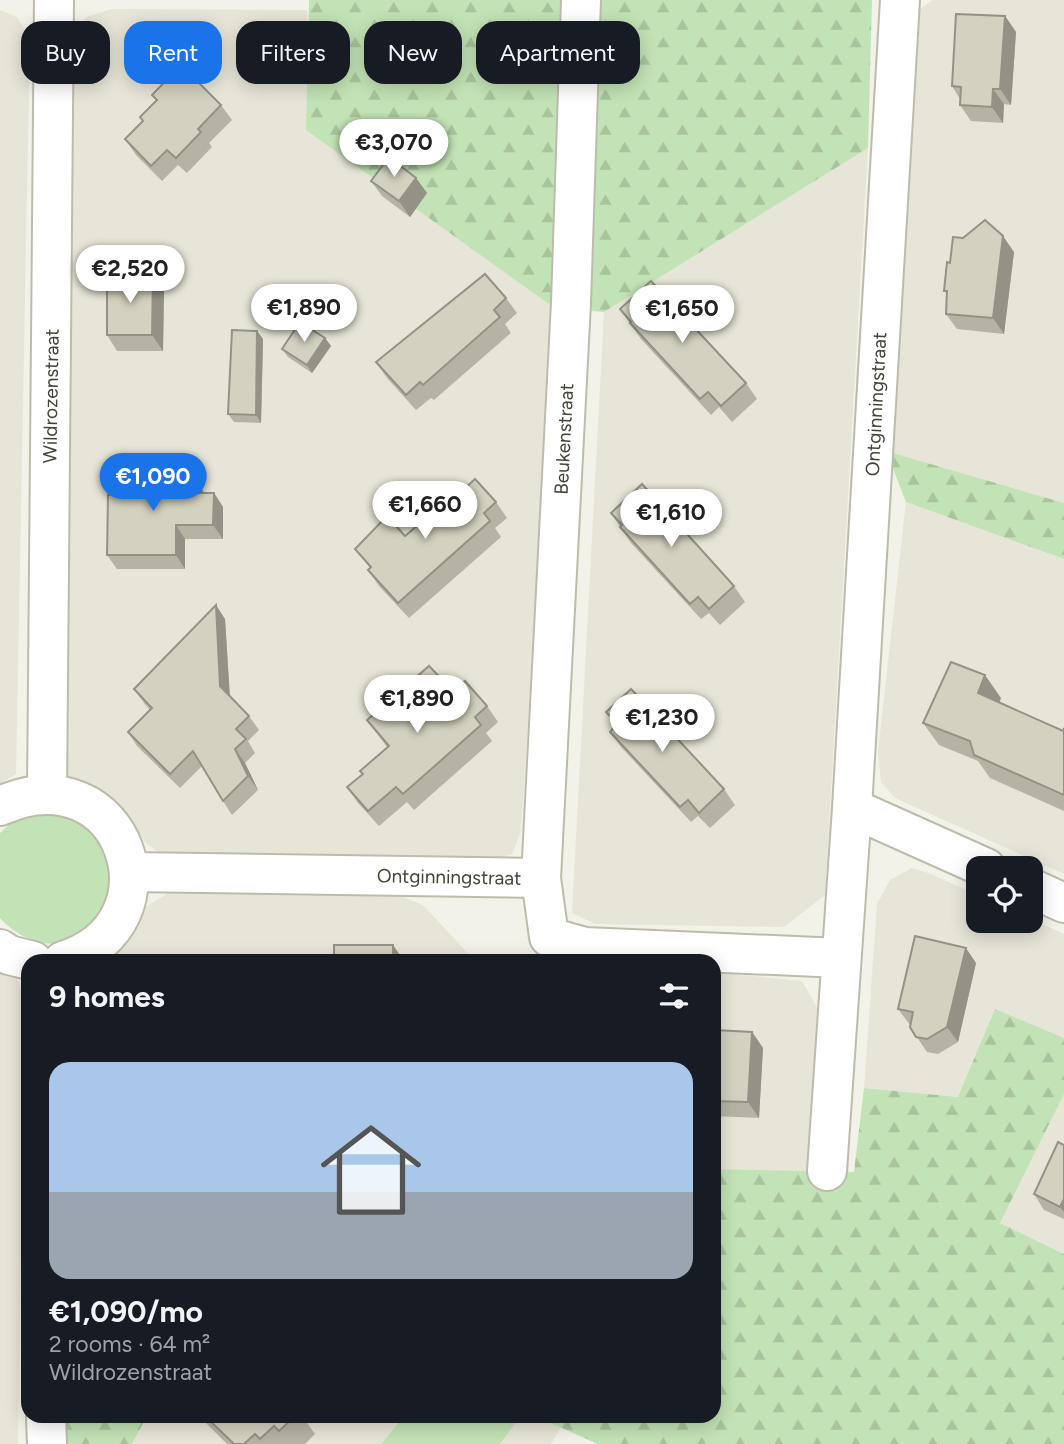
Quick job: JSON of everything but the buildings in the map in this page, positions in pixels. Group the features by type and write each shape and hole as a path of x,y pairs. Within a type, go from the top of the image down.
{"street":[{"name":"Wildrozenstraat","path":"47,793 54,0"},
{"name":"Beukenstraat","path":"541,878 571,303 581,0"},
{"name":"Ontginningstraat","path":"827,1171 852,808 900,0"},
{"path":"0,806 22,796 47,793 65,795 96,811 119,838 129,872 125,906 117,922 93,947 81,954"},
{"path":"852,808 966,859"},
{"name":"Ontginningstraat","path":"129,872 541,878 549,937 584,947 841,958"},
{"path":"1043,893 1064,903"},
{"path":"0,949 21,958"},
{"path":"47,1423 47,1444"}],"shaded area":[{"path":"933,0 1064,0 1064,503 886,451 914,28 920,9"},
{"path":"112,9 307,10 307,21 236,21 236,84 307,84 307,130 553,307 523,803 520,834 512,854 488,861 164,856 144,842 134,824 117,804 96,787 59,775 71,84 110,84 110,21 83,21 86,17"},
{"path":"0,10 17,17 21,23 21,84 29,84 16,774 0,784"},
{"path":"868,148 825,895 784,927 595,924 572,913 604,312"},
{"path":"906,502 1064,559 1064,874 1043,865 1043,856 1024,856 895,798 881,782 878,751"},
{"path":"912,868 966,890 966,933 1043,933 1043,924 1064,934 1064,1038 996,1010 959,1097 864,1088 877,904 890,880"},
{"path":"388,890 424,906 468,954 100,954 142,909 172,891"},
{"path":"0,968 17,978 21,989 21,1254 18,1444 0,1444"},
{"path":"721,973 802,981 817,1007 810,1171 721,1169"},
{"path":"1064,1094 1064,1254 1000,1223"},
{"path":"143,1423 398,1423 381,1444 132,1444"},
{"path":"516,1423 552,1423 561,1427 551,1444 500,1444"}],"green space":[{"path":"309,0 872,0 868,148 604,312 553,307 306,130 307,84 350,84 350,21 309,21"},
{"path":"886,451 1064,503 1064,559 906,502"},
{"path":"56,808 112,844 108,913 71,939 52,944 23,936 0,918 0,833 15,819"},
{"path":"995,1009 1064,1038 1064,1094 1000,1223 1064,1254 1064,1444 598,1444 551,1423 721,1423 721,1169 854,1172 864,1088 958,1097"},
{"path":"56,1423 143,1423 132,1444 56,1444"},
{"path":"398,1423 516,1423 500,1444 381,1444"}]}
